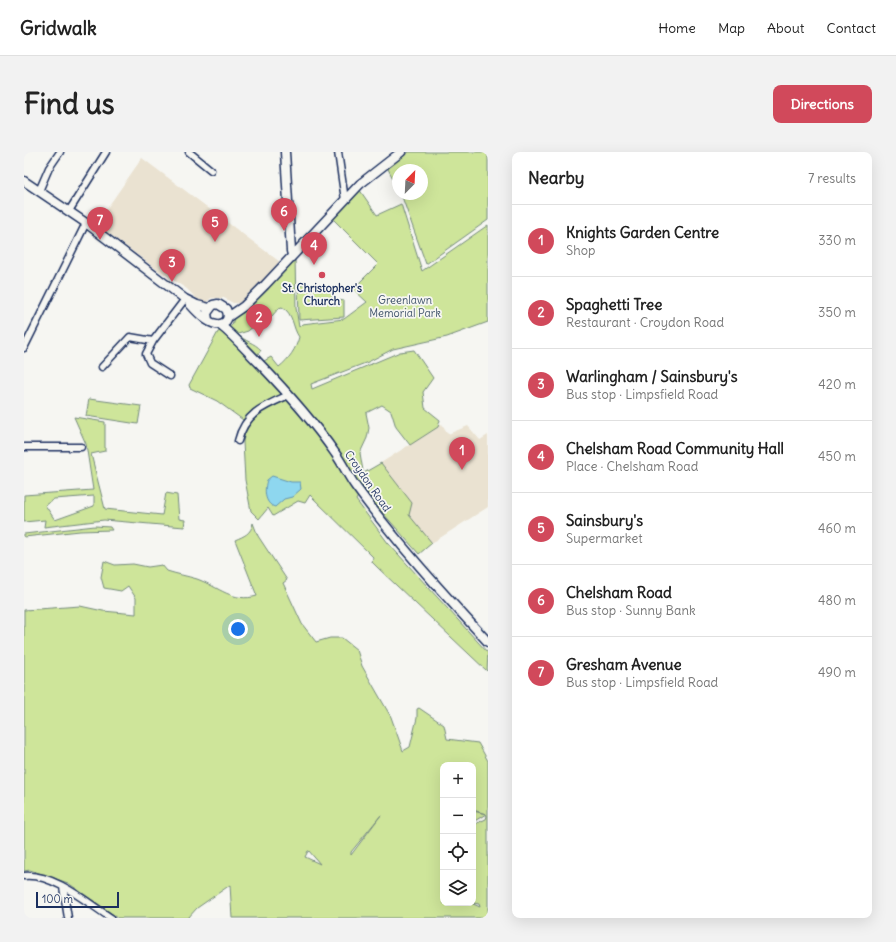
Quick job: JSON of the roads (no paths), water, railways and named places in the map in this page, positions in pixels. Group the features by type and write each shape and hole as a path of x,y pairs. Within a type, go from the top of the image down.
{"main road":[{"path":"285,152 292,255"},
{"path":"185,298 194,309 216,325 244,306 292,255 297,253 307,240 360,184 396,153"},
{"path":"24,181 86,223 185,298 197,305 209,308 218,304 225,318"},
{"path":"208,320 209,308"},
{"name":"Croydon Road","path":"225,318 230,332 289,396 335,453 355,486 382,520 439,589 488,642"}],"street":[{"path":"39,191 49,168 60,152"},
{"path":"69,211 106,152"},
{"path":"189,152 197,154 211,170"},
{"path":"338,152 345,200"},
{"path":"24,348 86,223"},
{"path":"170,376 150,363 146,354 153,341 185,298"},
{"path":"102,367 130,337 153,341"},
{"path":"238,441 242,428 251,416 268,405 289,396"},
{"path":"24,447 81,447"},
{"path":"24,876 45,878 63,887 111,918"},
{"path":"63,887 68,918"}],"water":[{"path":"272,476 291,482 300,482 301,489 292,497 284,499 275,507 267,500 265,492 267,480"}],"place":[{"name":"Chelsham Road","path":"284,231"},
{"name":"Gresham Avenue","path":"100,240"},
{"name":"Sainsbury's","path":"215,242"},
{"name":"Chelsham Road Community Hall","path":"314,265"},
{"name":"St. Christopher's Church","path":"322,275"},
{"name":"Warlingham / Sainsbury's","path":"172,282"},
{"name":"Spaghetti Tree","path":"259,337"},
{"name":"Knights Garden Centre","path":"462,470"}],"park label":[{"name":"Greenlawn Memorial Park","path":"405,306"}]}
